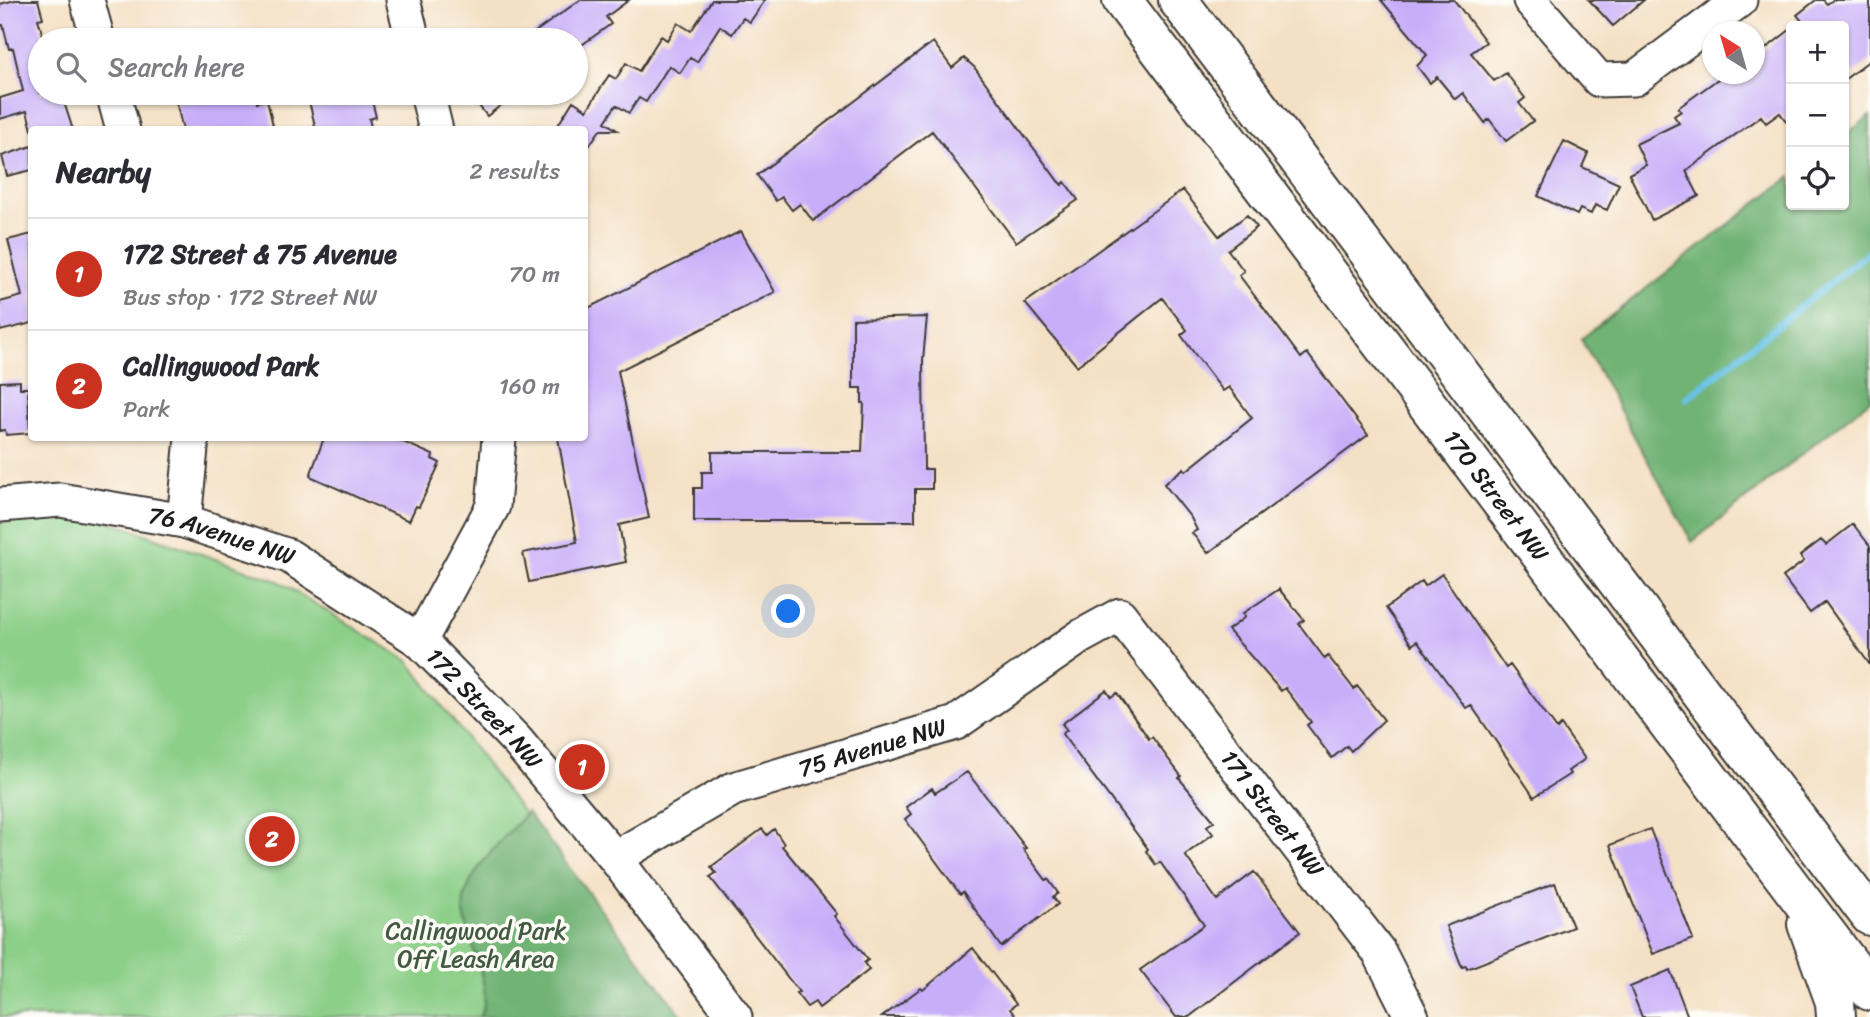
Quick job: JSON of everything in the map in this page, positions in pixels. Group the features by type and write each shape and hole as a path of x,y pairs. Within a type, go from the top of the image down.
{"main road":[{"name":"170 Street NW","path":"1122,0 1870,991"},
{"name":"170 Street NW","path":"1178,0 1863,903"},
{"path":"1800,899 1815,952 1835,1002 1836,1017"}],"street":[{"path":"87,0 95,28"},
{"path":"403,0 410,28"},
{"path":"1530,0 1599,80 1634,79 1740,0"},
{"path":"116,105 122,126"},
{"path":"430,105 435,126"},
{"path":"184,521 192,441"},
{"name":"172 Street NW","path":"499,441 493,506 420,641 517,741 615,858 736,1017"},
{"name":"76 Avenue NW","path":"0,505 60,500 184,521 289,556 420,641"},
{"name":"75 Avenue NW","path":"615,858 733,789 956,723 1080,637 1119,615"},
{"name":"171 Street NW","path":"1119,615 1379,952 1412,1017"}],"green space":[{"path":"1870,116 1870,400 1692,542 1581,339 1786,180 1786,210 1849,210 1849,132"},
{"name":"Callingwood Park Off Leash Area","path":"94,516 278,581 408,661 678,1017 0,1017 0,522"},
{"name":"Callingwood Park Off Leash Area","path":"527,812 683,1017 479,1017 484,1005 484,991 467,927 464,900 481,864"}],"building":[{"path":"15,0 38,0 43,18 38,19 41,28 28,28 28,105 65,105 72,126 31,126 27,111 0,119 0,98 23,91 13,48 9,49 3,25 0,25 0,4"},
{"path":"580,0 629,0 606,17 611,24 588,40 588,28 541,28"},
{"path":"712,0 765,0 750,22 743,18 732,34 720,26 697,62 690,58 680,73 669,66 646,102 639,98 629,113 616,105 605,122 617,130 600,130 588,147 588,126 557,126 571,105 579,105 587,110 609,75 616,79 626,63 639,71 661,36 667,40 678,23 691,31"},
{"path":"1381,0 1454,0 1486,42 1471,53 1494,81 1506,73 1525,98 1519,103 1533,121 1506,141 1489,119 1485,123 1463,93 1455,99 1437,77 1430,83 1417,66 1427,55"},
{"path":"1589,0 1644,0 1613,26"},
{"path":"1816,0 1823,0 1827,4 1833,0 1870,0 1870,60 1849,76 1849,21 1802,21 1797,15"},
{"path":"1786,33 1786,121 1780,113 1766,123 1761,116 1686,171 1699,196 1652,220 1629,174 1646,165 1636,144 1679,123 1674,116 1681,111 1678,108 1711,84 1765,84 1765,49"},
{"path":"933,42 952,68 964,58 974,67 1058,181 1062,185 1065,182 1078,200 1016,242 932,131 813,221 800,204 792,210 782,197 776,201 757,175"},
{"path":"177,105 268,105 273,126 182,126"},
{"path":"310,105 373,105 376,117 369,119 371,126 315,126"},
{"path":"478,105 501,105 487,116"},
{"path":"1564,141 1588,153 1582,167 1619,184 1607,210 1595,205 1591,214 1580,209 1577,215 1538,196"},
{"path":"28,147 28,171 7,176 2,156"},
{"path":"1183,190 1219,236 1247,215 1257,227 1228,250 1244,271 1239,275 1301,358 1307,353 1368,435 1208,553 1192,533 1197,530 1191,518 1164,484 1184,468 1186,471 1252,418 1229,387 1223,391 1197,357 1181,335 1187,330 1162,298 1077,366 1025,303"},
{"path":"741,231 775,292 618,371 649,518 619,525 626,562 529,582 523,553 577,542 559,441 588,441 588,308"},
{"path":"28,235 28,324 0,331 0,302 22,296 8,240"},
{"path":"927,317 923,360 924,469 932,469 932,489 915,489 915,521 694,521 694,488 702,488 702,472 712,472 712,452 862,452 864,403 862,388 853,388 853,319"},
{"path":"20,381 20,388 28,388 28,433 6,435 5,430 0,431 0,382"},
{"path":"323,441 401,441 433,455 432,459 440,463 419,507 416,506 409,521 310,476"},
{"path":"1853,524 1870,546 1870,665 1825,602 1810,613 1783,577 1804,561 1800,556 1821,540 1826,545"},
{"path":"1442,574 1506,668 1510,665 1557,729 1561,725 1585,759 1568,771 1570,774 1534,797 1471,705 1466,708 1417,641 1412,645 1386,608 1422,581 1425,586"},
{"path":"1279,589 1304,620 1299,624 1325,659 1328,656 1354,689 1357,686 1384,720 1351,751 1347,746 1332,758 1307,725 1311,722 1285,688 1281,691 1228,630 1245,617 1242,614"},
{"path":"1106,690 1111,697 1117,693 1149,739 1152,737 1181,776 1179,778 1214,821 1207,826 1213,834 1185,855 1217,900 1254,872 1300,932 1189,1017 1176,1017 1140,970 1204,925 1160,862 1156,865 1146,851 1148,849 1062,734 1067,730 1062,724"},
{"path":"967,772 1058,893 1053,897 1058,904 1001,947 963,892 960,894 905,819 911,814 906,807 932,788 935,793"},
{"path":"762,829 767,835 774,829 784,844 782,846 837,914 834,916 868,960 864,963 869,970 819,1008 815,1002 807,1007 796,993 799,992 710,877 716,873 711,867"},
{"path":"1650,829 1693,939 1653,954 1610,845"},
{"path":"1555,883 1573,927 1467,969 1466,966 1462,967 1446,926"},
{"path":"973,948 1016,1004 1010,1009 1016,1017 882,1017 921,988 923,990"},
{"path":"1670,970 1688,1017 1642,1017 1630,987"}],"waterway":[{"path":"1687,398 1870,251"}],"place":[{"name":"172 Street & 75 Avenue","path":"582,767"},
{"name":"Callingwood Park","path":"272,839"}]}
